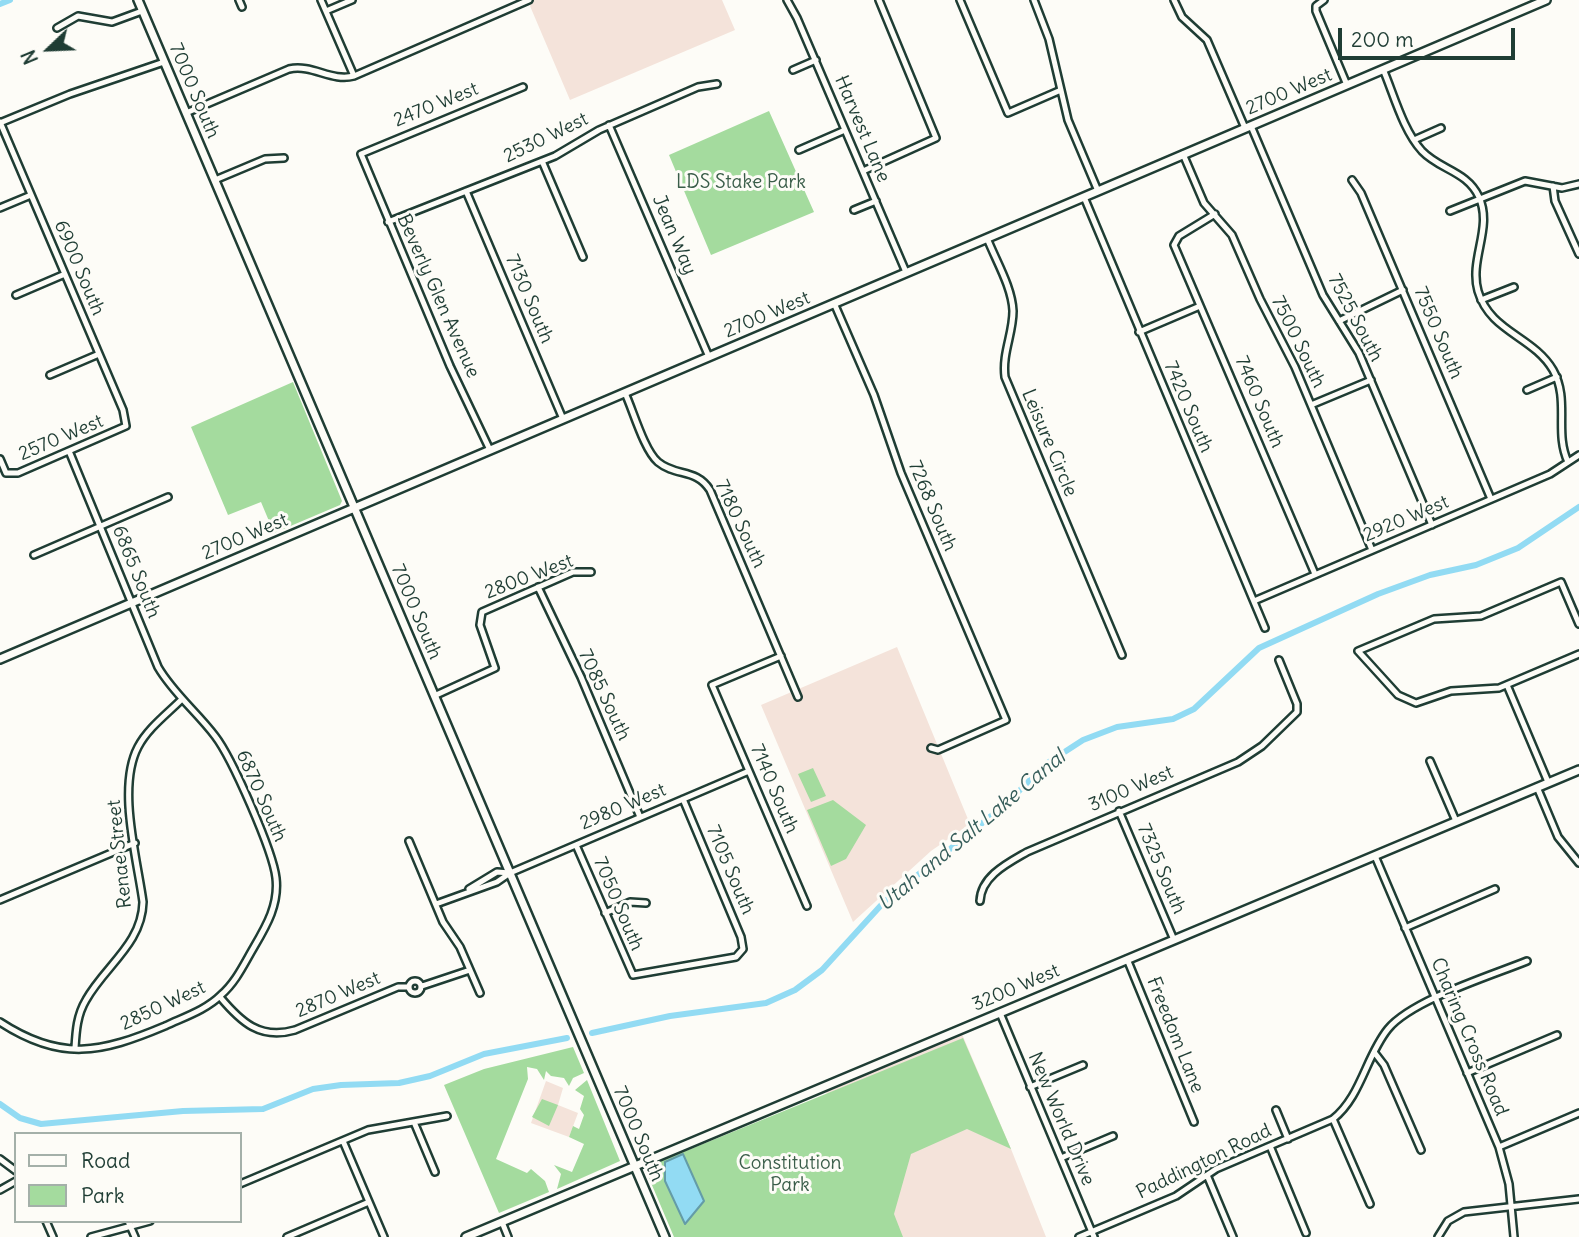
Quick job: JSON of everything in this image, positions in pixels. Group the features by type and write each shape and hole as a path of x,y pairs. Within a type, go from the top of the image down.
{"main road":[{"name":"7000 South","path":"138,0 665,1237"},
{"name":"2700 West","path":"0,659 1347,85 1534,2 1546,0"},
{"name":"3200 West","path":"466,1237 1579,770"}],"street":[{"path":"321,0 354,76"},
{"path":"326,11 352,0"},
{"path":"186,113 289,69 306,67 335,78 354,76 529,0"},
{"name":"Harvest Lane","path":"786,0 816,60 906,272"},
{"path":"863,171 936,138 879,0"},
{"path":"960,0 1007,113 1061,90"},
{"path":"1034,0 1049,39 1072,131 1098,191"},
{"name":"7525 South","path":"1174,0 1182,17 1209,46 1323,295 1353,342 1432,524"},
{"path":"1324,0 1316,6 1316,11 1347,85"},
{"path":"57,28 78,16 113,22 142,11"},
{"path":"793,70 816,60"},
{"path":"0,123 164,61"},
{"path":"1383,69 1414,140 1430,158 1460,174 1480,199 1484,223 1475,275 1481,300 1497,324 1536,349 1557,377 1563,404 1560,441 1569,462"},
{"name":"2530 West","path":"388,222 542,161 609,125 698,87 717,84"},
{"name":"2470 West","path":"361,154 523,87"},
{"name":"6900 South","path":"0,123 99,354 125,417 126,426"},
{"name":"Jean Way","path":"609,125 709,357"},
{"path":"1414,140 1441,128"},
{"path":"799,150 845,130"},
{"name":"Beverly Glen Avenue","path":"361,154 388,222 489,450"},
{"name":"7500 South","path":"1183,155 1204,203 1232,235 1311,405 1372,550"},
{"path":"215,180 265,159 284,158"},
{"path":"542,161 583,257"},
{"name":"7550 South","path":"1352,180 1361,193 1491,499"},
{"path":"1450,211 1525,181 1562,188 1579,184"},
{"path":"1553,186 1555,201 1579,254"},
{"name":"7130 South","path":"467,191 563,419"},
{"path":"0,208 31,195"},
{"name":"7420 South","path":"1084,197 1265,628"},
{"path":"854,211 876,201"},
{"name":"7460 South","path":"1215,214 1174,242 1315,574"},
{"name":"Leisure Circle","path":"986,238 1012,300 1012,320 1003,357 1005,377 1122,655"},
{"path":"16,295 65,274"},
{"path":"1481,300 1514,287"},
{"path":"1339,321 1403,290"},
{"name":"7268 South","path":"834,303 873,395 901,472 1006,720 938,750 931,748"},
{"path":"1139,332 1200,306"},
{"path":"50,375 99,354"},
{"path":"1527,390 1557,377"},
{"path":"1311,405 1370,380"},
{"name":"7180 South","path":"625,393 654,458 666,467 701,478 710,490 799,697"},
{"name":"2570 West","path":"0,459 6,473 18,473 126,426"},
{"name":"6865 South","path":"69,452 158,667 182,699"},
{"name":"2920 West","path":"1254,600 1491,499 1579,455"},
{"path":"34,555 168,497"},
{"name":"2800 West","path":"434,696 495,667 480,616 487,609 573,572 591,572"},
{"path":"1579,624 1561,582 1481,616 1434,619 1358,651 1398,695 1410,702 1424,702 1451,691 1487,691 1579,654"},
{"name":"7085 South","path":"538,587 581,677 640,817"},
{"name":"7140 South","path":"780,656 712,685 807,906"},
{"name":"3100 West","path":"980,901 984,885 1011,862 1119,811 1250,756 1294,716 1298,708 1279,660"},
{"path":"1507,685 1548,782"},
{"name":"Renae Street","path":"75,1048 80,1012 130,943 142,916 129,794 130,768 146,736 182,699"},
{"name":"6870 South","path":"182,699 211,731 226,754 271,858 277,887 270,918"},
{"path":"1430,761 1456,821"},
{"name":"2980 West","path":"436,904 466,891 497,872 510,873 749,771"},
{"path":"1537,787 1558,837 1579,863"},
{"name":"7105 South","path":"633,975 718,961 740,954 741,937 683,799"},
{"name":"7325 South","path":"1119,811 1174,940"},
{"path":"409,841 436,904 480,993"},
{"path":"0,900 135,843"},
{"name":"7050 South","path":"576,845 633,975"},
{"name":"Charing Cross Road","path":"1374,856 1499,1147 1507,1170 1514,1237"},
{"path":"1405,928 1495,889"},
{"path":"605,913 630,902 646,903"},
{"name":"2850 West","path":"0,1022 27,1040 49,1047 75,1048 128,1041 193,1013 219,997 240,971 270,918"},
{"name":"Freedom Lane","path":"1127,959 1194,1122"},
{"name":"Paddington Road","path":"1079,1237 1093,1234 1184,1192 1207,1175 1333,1119 1345,1108 1374,1052 1395,1021 1415,1007 1527,961"},
{"name":"2870 West","path":"219,997 248,1026 279,1034 398,987 409,987 417,993 422,986 470,970"},
{"name":"New World Drive","path":"999,1013 1093,1234"},
{"path":"1467,1073 1557,1035"},
{"path":"1374,1052 1384,1065 1420,1150"},
{"path":"1030,1087 1083,1065"},
{"path":"1276,1110 1288,1139"},
{"path":"1499,1147 1579,1113"},
{"path":"242,1183 368,1130 447,1116"},
{"path":"1333,1119 1370,1204"},
{"path":"414,1122 435,1172"},
{"path":"1061,1158 1113,1136"},
{"path":"343,1141 384,1237"},
{"path":"1270,1146 1306,1233"},
{"path":"1207,1175 1233,1237"},
{"path":"1438,1237 1448,1221 1457,1214 1579,1199"},
{"path":"287,1237 369,1202"},
{"path":"502,1222 508,1237"},
{"path":"91,1237 129,1224 135,1237"}],"shaded area":[{"path":"534,0 722,0 735,30 570,100 530,6"},
{"path":"897,647 970,824 931,851 853,922 761,705"},
{"path":"962,1034 1046,1237 887,1237 826,1092"},
{"path":"546,1081 563,1088 558,1105 578,1113 569,1137 531,1123"}],"green space":[{"name":"LDS Stake Park","path":"769,111 814,212 711,255 669,155"},
{"path":"293,382 342,501 340,505 274,533 261,502 228,515 191,427"},
{"path":"813,768 826,796 811,802 798,774"},
{"path":"833,800 866,825 846,859 831,866 807,810"},
{"name":"Constitution Park","path":"963,1038 1011,1149 967,1129 911,1154 894,1214 903,1237 674,1237 646,1171 649,1166"},
{"path":"573,1047 584,1073 573,1078 569,1086 564,1078 551,1076 546,1071 544,1080 537,1069 527,1067 528,1079 496,1159 527,1173 531,1169 545,1181 549,1192 499,1213 444,1085 484,1069"},
{"path":"587,1080 620,1161 557,1189 561,1174 554,1165 572,1172 584,1144 569,1137 573,1126 579,1129 584,1115 580,1109 584,1096 575,1090"},
{"path":"542,1099 558,1105 549,1126 532,1117"}],"water":[{"path":"683,1154 704,1201 685,1224 665,1181 665,1162"}],"waterway":[{"path":"0,4 10,0"},
{"name":"Utah and Salt Lake Canal","path":"592,1033 670,1016 766,1003 795,990 822,970 884,902 1006,804 1046,764 1083,740 1117,727 1173,719 1194,709 1259,648 1378,594 1430,575 1476,565 1518,548 1579,507"},
{"name":"Utah and Salt Lake Canal","path":"0,1104 20,1118 41,1124 183,1111 263,1109 313,1089 399,1083 430,1076 484,1054 567,1038"}]}
